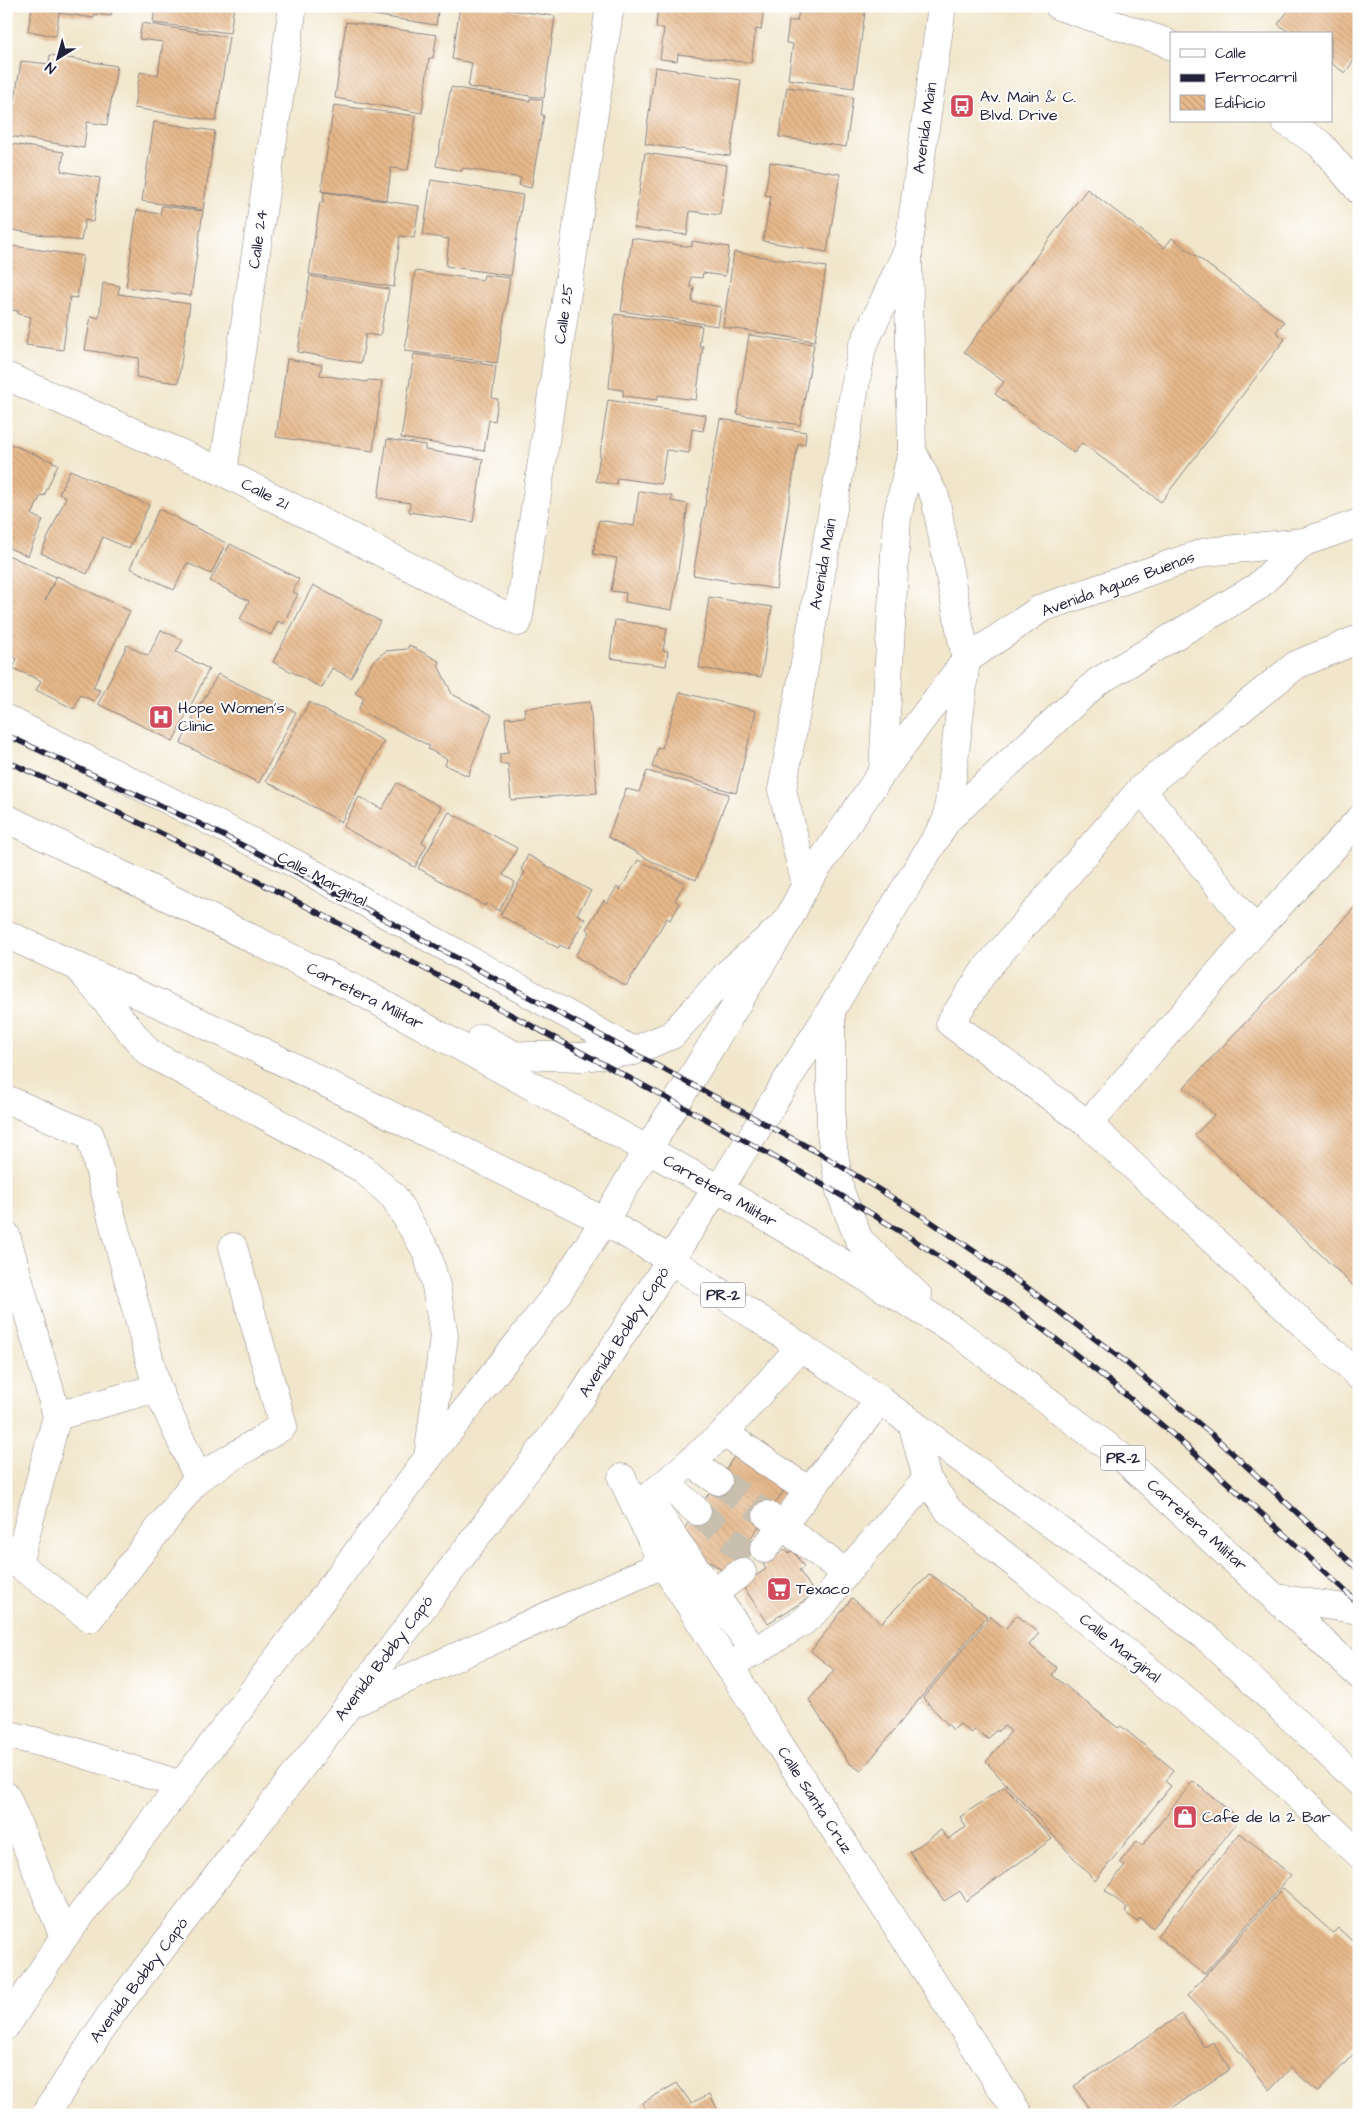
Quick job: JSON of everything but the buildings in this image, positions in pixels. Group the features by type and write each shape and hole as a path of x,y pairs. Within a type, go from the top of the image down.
{"street":[{"name":"Calle 24","path":"223,472 293,6"},
{"name":"Calle 25","path":"518,622 610,6"},
{"name":"Avenida Main","path":"883,771 897,517 912,451 908,250 942,6"},
{"path":"1059,6 1163,41 1170,45"},
{"path":"1287,122 1320,144 1359,190"},
{"name":"Avenida Main","path":"806,884 782,790 862,348 908,250"},
{"name":"Calle 21","path":"6,376 223,472 518,622"},
{"path":"912,451 935,497 966,660 947,820"},
{"name":"Avenida Aguas Buenas","path":"647,1149 786,922 806,884 883,771 966,660 1042,608 1206,552 1304,542 1359,523"},
{"path":"947,820 1097,682 1257,587 1304,542"},
{"path":"1359,639 1296,665 1141,789 985,970 950,1023 1088,1124 1359,1376"},
{"name":"Calle Marginal","path":"6,719 294,863 632,1050"},
{"path":"1141,789 1255,932"},
{"name":"Carretera Militar","path":"6,818 363,993 647,1149 957,1332 1124,1459 1359,1675"},
{"name":"Avenida Bobby Capó","path":"44,2115 109,2016 349,1705 581,1398 832,1010 947,820"},
{"path":"1088,1124 1255,932 1359,820"},
{"path":"325,975 371,981 514,1054 582,1057 632,1050 672,1035 729,972 786,922"},
{"name":"PR-2","path":"6,934 243,1042 604,1221 671,1260 880,1400 1203,1634 1359,1782"},
{"path":"77,966 148,1052 363,1169 394,1197 427,1252 436,1286 444,1336 428,1458"},
{"path":"832,1010 831,1134 840,1192 859,1240 957,1332"},
{"path":"6,1099 90,1135 157,1388 198,1478"},
{"path":"6,2026 64,1937 182,1785 428,1458 559,1291 647,1149"},
{"path":"6,1236 57,1416 10,1566 90,1618 198,1478 283,1426 233,1247"},
{"path":"650,1496 724,1433 801,1346"},
{"path":"57,1416 157,1388"},
{"path":"764,1549 775,1520 809,1491 880,1400"},
{"name":"Calle Marginal","path":"912,1423 927,1479 949,1510 1252,1753 1359,1854"},
{"path":"724,1433 809,1491"},
{"path":"690,1462 718,1481"},
{"name":"Calle Santa Cruz","path":"622,1478 650,1496 663,1564 1019,2115"},
{"path":"729,1667 804,1621 824,1603 846,1573 927,1479"},
{"path":"650,1496 697,1511"},
{"path":"650,1496 675,1539 755,1652"},
{"path":"775,1520 846,1573"},
{"path":"349,1705 663,1564"},
{"path":"692,1610 742,1572"},
{"path":"1277,1598 1352,1603"},
{"path":"6,1734 67,1749 182,1785"},
{"path":"6,1796 64,1937"}],"tunnel":[{"path":"718,1481 767,1515"},
{"path":"697,1511 754,1560"}],"railway":[{"path":"6,735 198,823 310,879 819,1153 924,1217 1025,1286 1123,1360 1216,1438 1359,1570"},
{"path":"6,761 211,858 479,997 724,1129 841,1195 898,1230 1010,1305 1102,1375 1232,1487 1359,1604"}],"place":[{"name":"Av. Main & C. Blvd. Drive","path":"962,106"},
{"name":"Hope Women's Clinic","path":"161,717"},
{"name":"Texaco","path":"779,1589"},
{"name":"Cafe de la 2 Bar","path":"1185,1817"}]}
